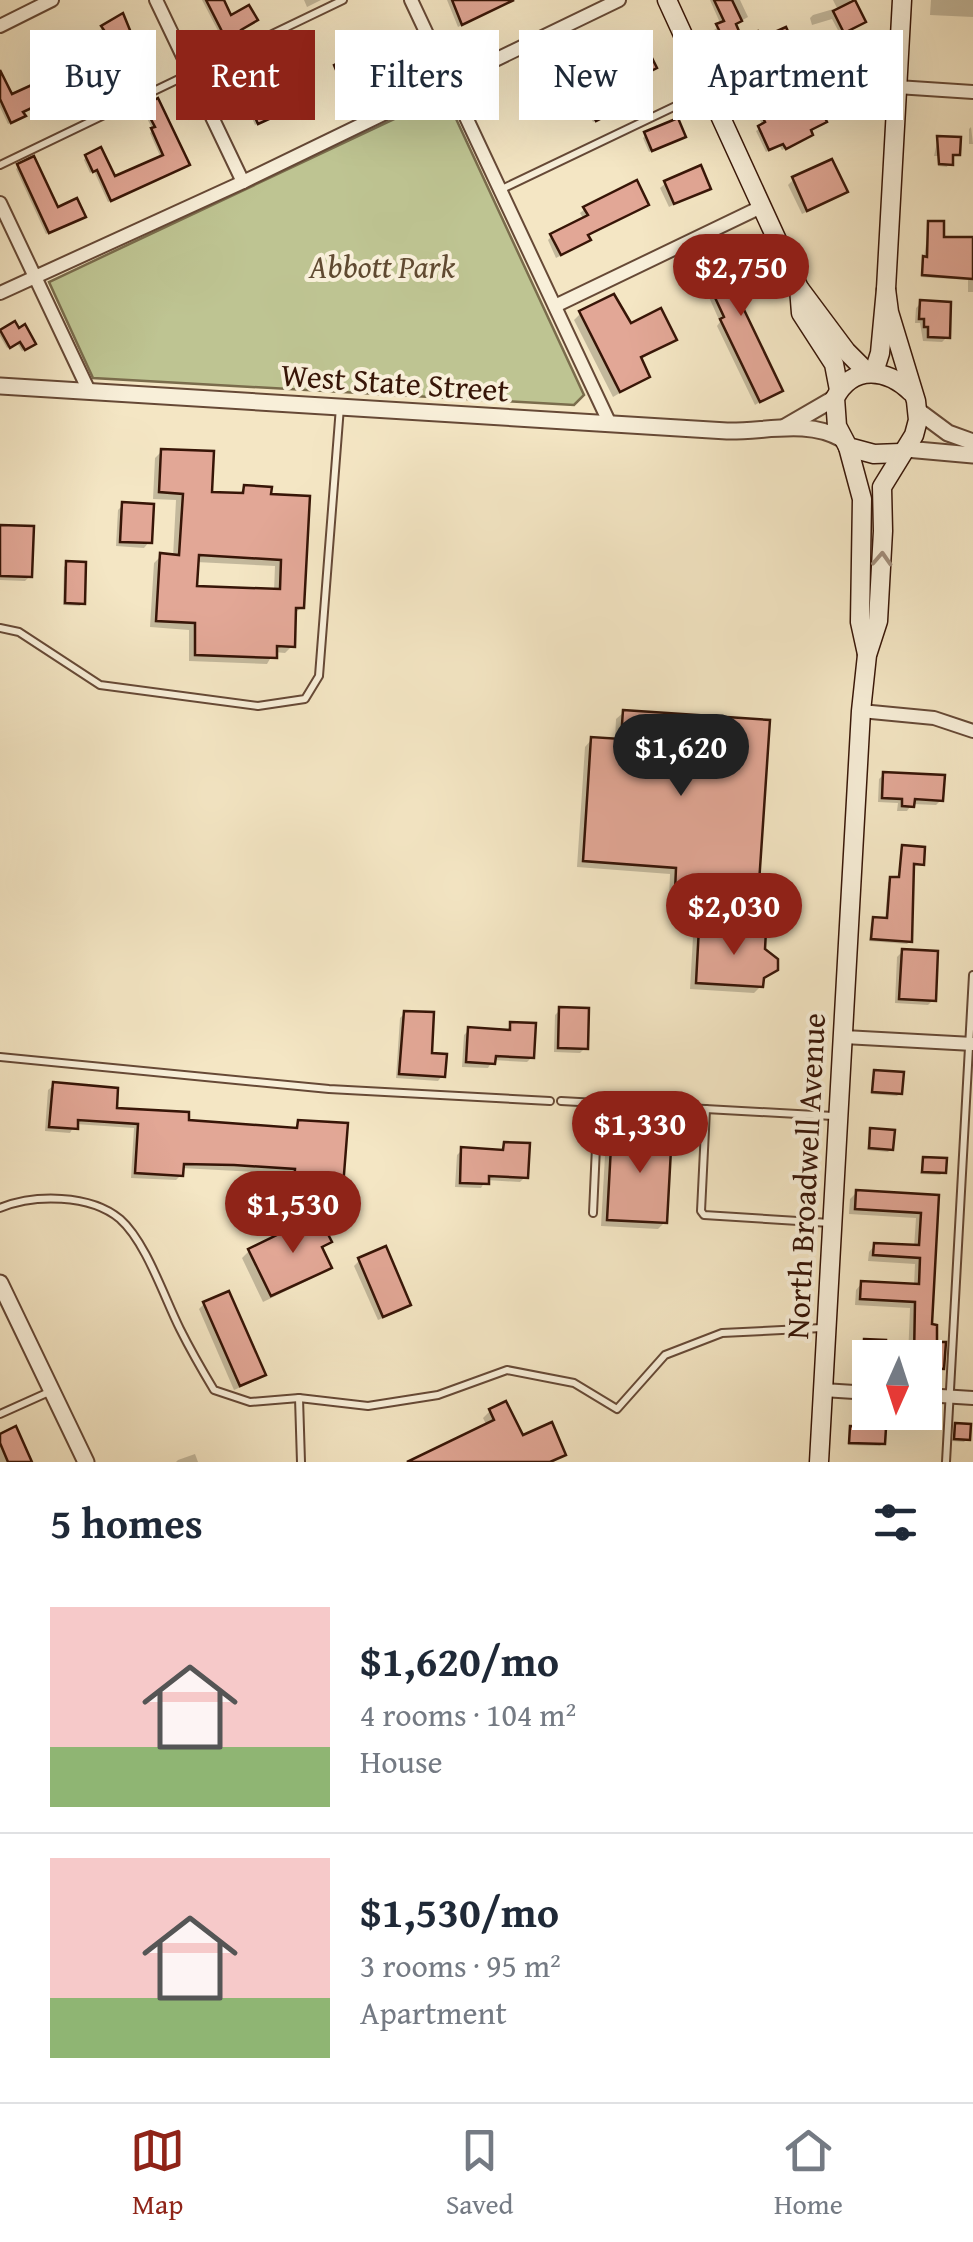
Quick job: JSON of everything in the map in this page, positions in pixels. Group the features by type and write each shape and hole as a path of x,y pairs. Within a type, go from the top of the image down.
{"main road":[{"path":"667,0 681,30"},
{"path":"900,30 902,0"},
{"path":"723,120 799,288 802,313 809,329 834,364 837,426 845,443 874,454 904,451 914,435 914,401 886,289"},
{"path":"837,394 850,380 871,372 881,349 895,120"},
{"path":"799,288 837,340 871,372 896,378 914,401"},
{"name":"North Broadwell Avenue","path":"845,443 862,499 860,622 867,655"},
{"name":"North Broadwell Avenue","path":"819,1462 861,711 867,655 878,621 884,531 882,487 904,451"}],"street":[{"path":"0,26 52,0"},
{"path":"156,0 176,41"},
{"path":"412,0 426,30"},
{"path":"499,58 620,0"},
{"path":"903,87 973,92"},
{"path":"214,120 243,182"},
{"path":"0,293 371,120"},
{"path":"468,120 610,424"},
{"path":"0,203 89,391"},
{"path":"554,306 763,206"},
{"name":"West State Street","path":"0,386 726,431 818,429 845,443"},
{"name":"West State Street","path":"785,428 837,394"},
{"path":"914,401 948,434 973,442"},
{"path":"904,451 973,454"},
{"path":"861,711 934,718 973,731"},
{"path":"844,1036 971,1044"},
{"path":"2,1290 86,1462"},
{"path":"823,1390 852,1392"},
{"path":"942,1397 973,1398"}],"lane":[{"path":"282,30 343,0"},
{"path":"0,164 176,82"},
{"path":"500,190 673,107"},
{"path":"0,628 19,632 100,685 258,706 305,699 320,676 340,406"},
{"path":"946,1462 973,975"},
{"path":"0,1057 328,1089 550,1101"},
{"path":"561,1102 840,1116"},
{"path":"593,1213 598,1104"},
{"path":"706,1109 700,1210 704,1216 833,1223"},
{"path":"0,1208 17,1201 59,1200 93,1204 121,1220 145,1255 214,1390 250,1402 299,1398 368,1406 438,1395 507,1370 574,1383 618,1409 666,1355 722,1332 827,1328"},
{"path":"0,1414 52,1390"},
{"path":"299,1398 301,1462"}],"green space":[{"name":"Abbott Park","path":"392,120 457,120 584,395 574,405 93,378 49,282"}],"building":[{"path":"206,0 224,0 231,15 249,5 258,20 241,30 221,30"},
{"path":"452,0 514,0 462,25"},
{"path":"714,0 732,0 742,21 736,24 738,30 719,30 716,24 724,21"},
{"path":"855,0 866,22 842,30 833,11"},
{"path":"123,13 130,30 104,30 101,26"},
{"path":"0,70 12,94 30,86 30,109 23,112 26,116 11,123 0,99"},
{"path":"156,99 190,165 111,201 97,170 93,172 85,155 101,147 115,176 163,155 151,128 155,127 151,120 156,120"},
{"path":"679,120 686,137 652,151 644,132"},
{"path":"765,122 827,122 811,130 813,135 786,149 783,144 769,150 758,126"},
{"path":"937,136 961,137 960,155 953,155 953,165 939,164"},
{"path":"34,156 58,207 77,198 86,217 49,233 17,164"},
{"path":"832,159 848,192 807,211 792,177"},
{"path":"701,165 711,189 674,204 664,181"},
{"path":"637,180 649,205 588,235 591,240 561,255 550,234 588,215 583,207"},
{"path":"928,221 944,221 944,237 973,237 973,279 922,275"},
{"path":"735,245 747,273 760,267 765,278 735,291 783,391 760,402 720,319 724,317 711,289 716,287 703,259"},
{"path":"614,294 631,323 661,308 677,340 641,357 650,377 620,392 579,311"},
{"path":"920,300 951,302 950,338 928,337 924,319 919,319"},
{"path":"15,321 19,328 25,324 36,344 25,350 20,342 10,348 0,330"},
{"path":"161,449 214,451 212,492 243,493 244,485 272,487 271,494 310,496 304,608 296,608 295,647 277,646 277,658 195,655 195,623 156,621 160,553 179,555 183,494 159,492","holes":["199,555 281,560 280,589 197,586"]},
{"path":"122,502 154,504 152,543 120,542"},
{"path":"0,525 34,526 32,577 0,576"},
{"path":"66,561 86,562 85,604 65,603"},
{"path":"623,710 770,720 758,898 675,892 676,868 583,861 591,737 621,739"},
{"path":"883,772 945,775 943,801 915,799 914,807 902,806 902,799 882,798"},
{"path":"902,845 925,847 924,865 914,864 912,942 871,939 873,917 887,918 890,877 899,877"},
{"path":"699,927 766,931 765,949 778,959 778,970 764,978 763,987 696,983"},
{"path":"902,949 938,951 936,1001 899,999"},
{"path":"559,1007 589,1008 588,1049 558,1048"},
{"path":"404,1011 434,1012 432,1053 447,1054 445,1077 399,1074"},
{"path":"510,1022 536,1023 534,1058 496,1056 495,1064 466,1062 468,1027 510,1030"},
{"path":"874,1070 904,1072 902,1094 872,1092"},
{"path":"53,1082 118,1088 117,1108 189,1112 189,1120 297,1128 298,1120 348,1123 343,1187 294,1184 295,1169 184,1164 183,1176 135,1173 138,1124 78,1120 78,1129 49,1127"},
{"path":"612,1128 672,1131 667,1223 607,1220"},
{"path":"870,1128 895,1130 893,1150 869,1148"},
{"path":"504,1142 530,1143 528,1178 489,1176 489,1184 460,1183 461,1147 503,1150"},
{"path":"923,1157 947,1158 946,1173 922,1172"},
{"path":"856,1190 939,1195 932,1324 937,1325 937,1340 914,1340 915,1302 860,1299 861,1281 919,1284 920,1258 873,1255 874,1243 919,1245 921,1213 855,1209"},
{"path":"318,1215 332,1242 322,1247 332,1268 271,1296 248,1249"},
{"path":"386,1246 411,1305 383,1317 358,1258"},
{"path":"229,1291 266,1375 240,1386 203,1302"},
{"path":"942,1342 946,1342 944,1369"},
{"path":"506,1401 523,1435 552,1422 566,1455 550,1462 407,1462 494,1420 489,1409"},
{"path":"955,1423 971,1424 970,1440 954,1439"},
{"path":"16,1426 32,1462 8,1462 0,1434"},
{"path":"850,1426 852,1430 886,1430 885,1444 849,1443"}]}
